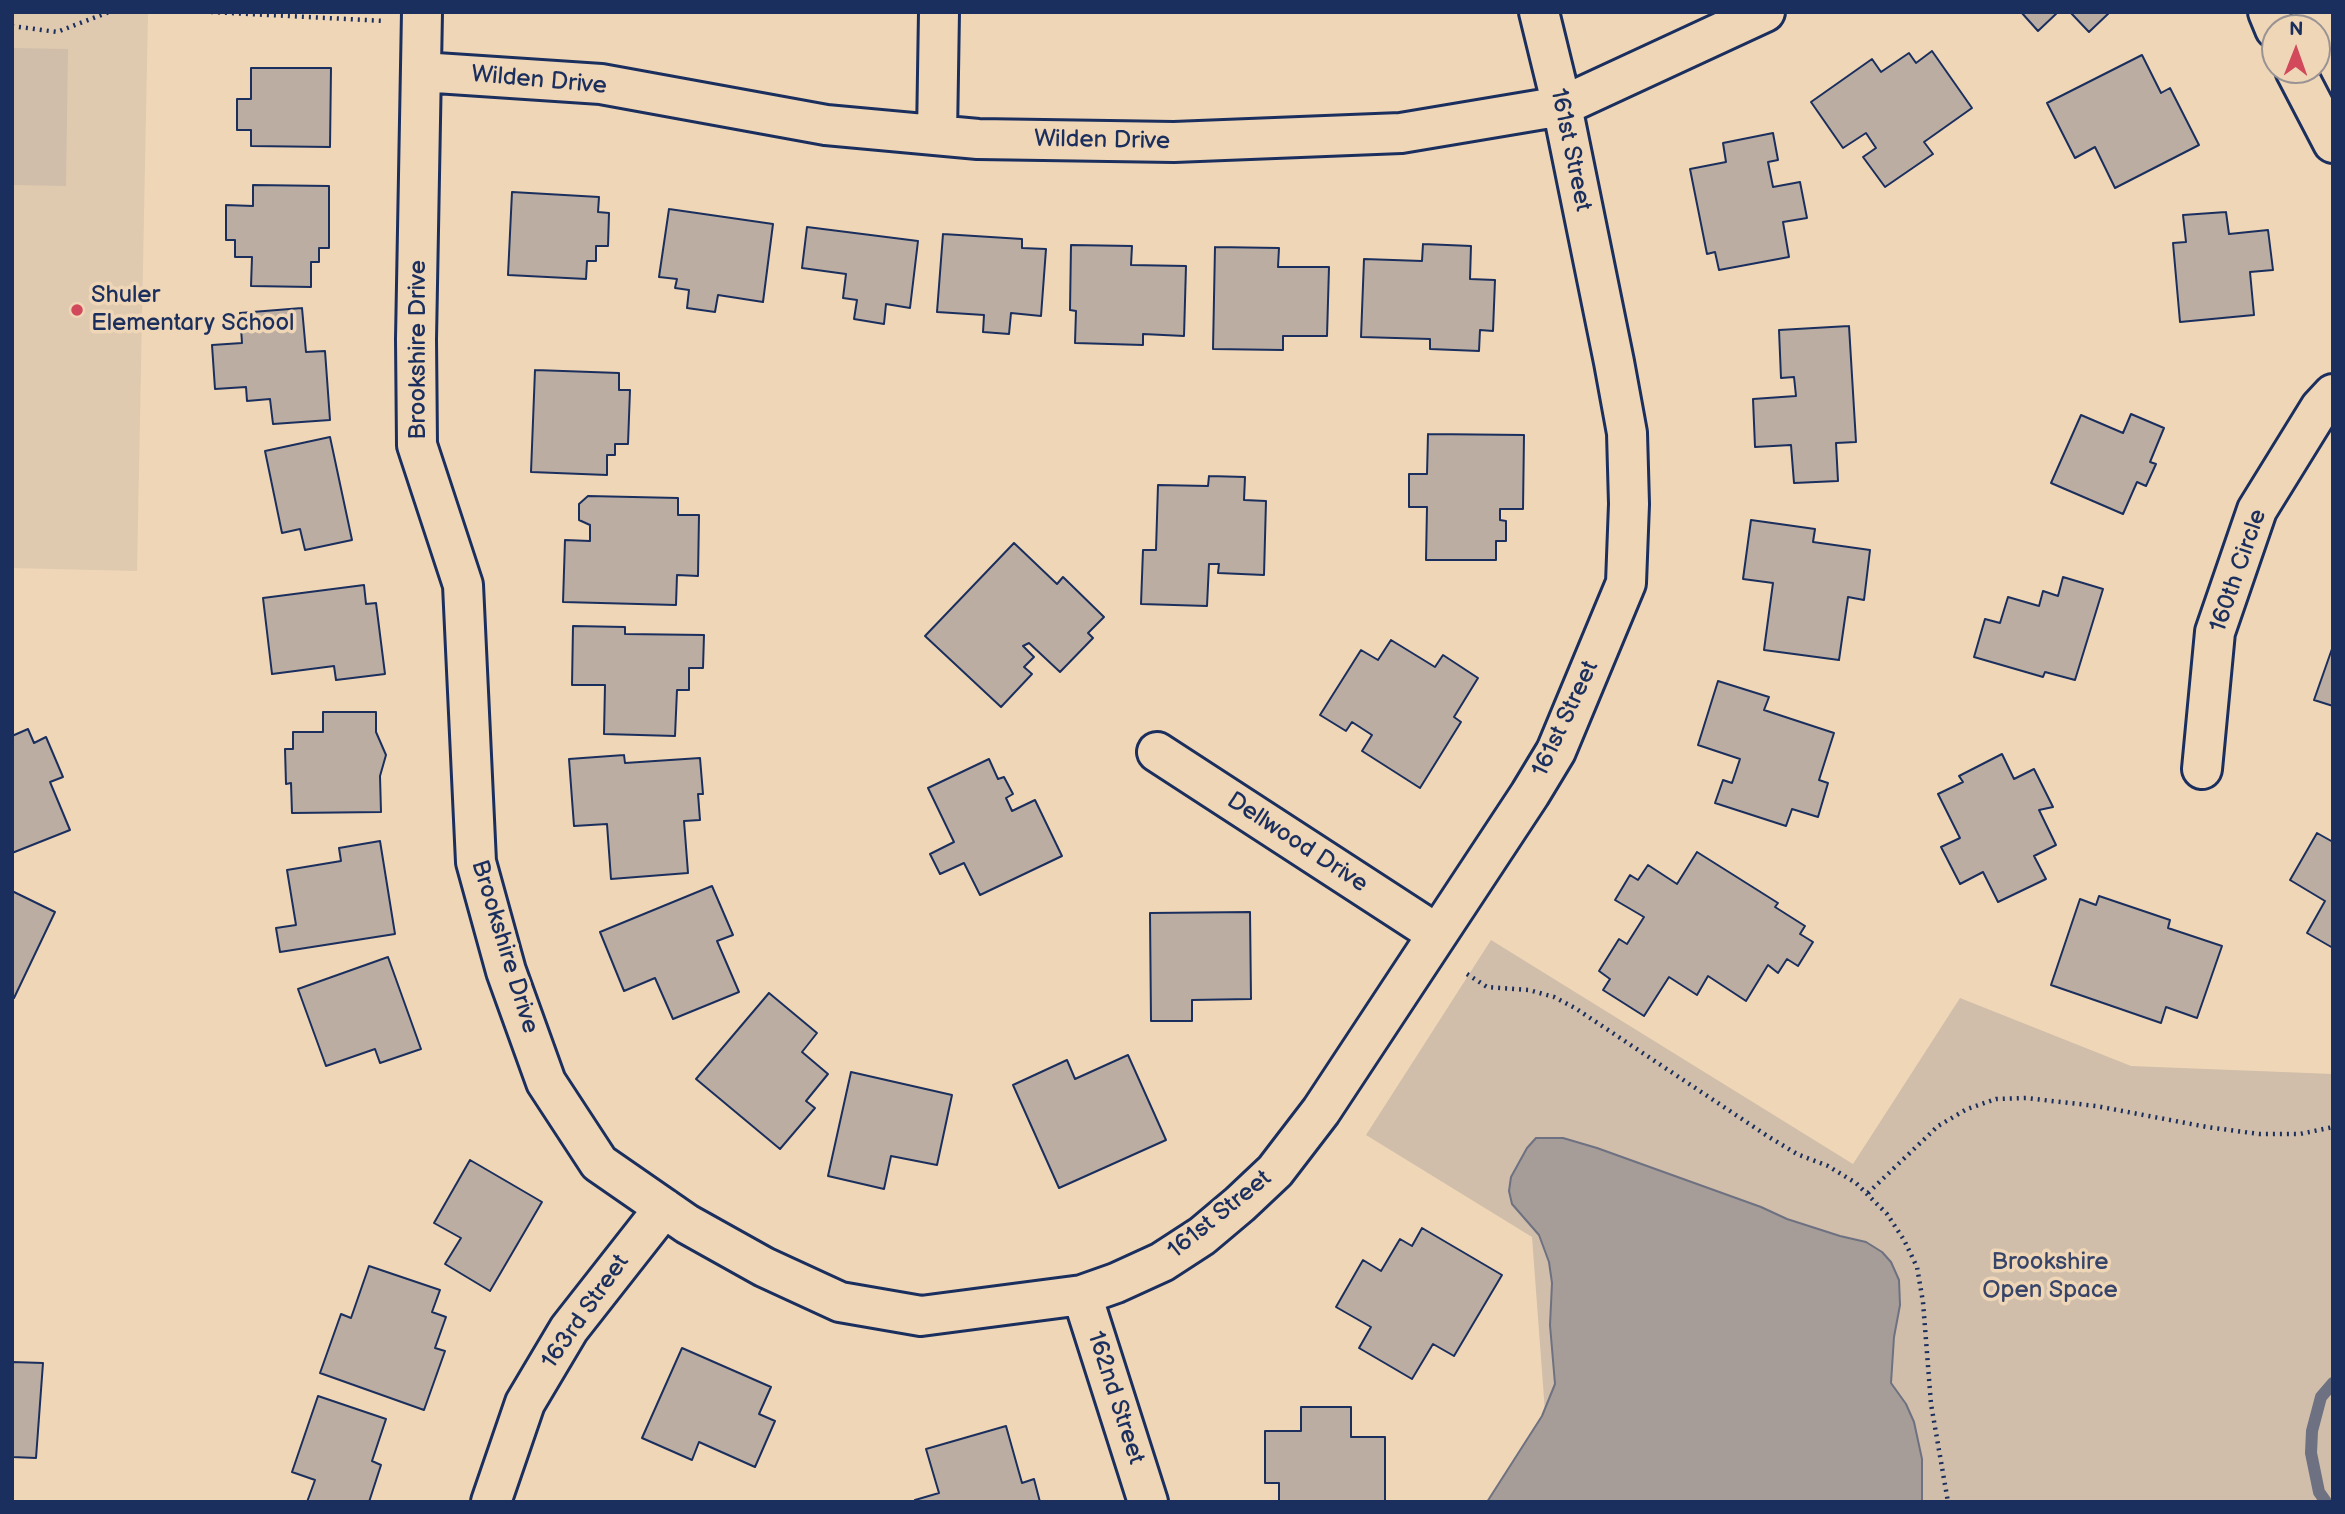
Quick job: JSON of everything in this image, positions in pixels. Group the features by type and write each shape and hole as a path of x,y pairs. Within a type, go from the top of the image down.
{"street":[{"path":"937,135 939,12"},
{"name":"161st Street","path":"1082,1295 1162,1262 1202,1236 1275,1171 1321,1111 1556,751 1626,583 1629,504 1627,433 1562,106 1539,12"},
{"name":"Wilden Drive","path":"421,72 601,84 827,125 978,139 1174,142 1401,133 1562,106 1765,12"},
{"path":"421,72 422,17"},
{"name":"Brookshire Drive","path":"421,72 416,339 417,445 463,584 475,862 506,971 546,1082 599,1163 687,1224 764,1267 840,1302 920,1317 1082,1295"},
{"path":"2302,84 2333,143"},
{"name":"160th Circle","path":"2202,769 2215,632 2257,510 2320,408 2333,394"},
{"name":"Dellwood Drive","path":"1157,752 1437,934"},
{"name":"163rd Street","path":"491,1502 525,1403 562,1339 664,1208"},
{"name":"162nd Street","path":"1082,1295 1148,1502"}],"path":[{"path":"12,26 57,32 109,12"},
{"path":"211,12 422,17"},
{"path":"1467,974 1487,987 1529,990 1554,997 1575,1008 1769,1137 1797,1154 1828,1166 1868,1192 1904,1240 1917,1267 1923,1302 1931,1404 1948,1502"},
{"path":"1868,1192 1938,1126 1967,1109 1996,1099 2026,1098 2096,1106 2207,1127 2259,1133 2300,1134 2333,1128"}],"shaded area":[{"name":"Shuler Elementary School","path":"12,12 148,12 137,571 12,568"},
{"path":"1536,1138 1563,1138 1597,1148 1761,1207 1787,1219 1866,1242 1882,1252 1891,1262 1899,1280 1900,1305 1894,1337 1891,1383 1906,1404 1914,1422 1922,1459 1922,1502 1487,1502 1542,1416 1555,1384 1549,1262 1539,1235 1512,1204 1509,1191 1511,1177 1527,1148"}],"green space":[{"path":"12,48 68,49 66,186 12,185"},
{"name":"Brookshire Open Space","path":"1491,940 1853,1164 1960,998 2131,1066 2333,1074 2333,1502 1494,1502 1546,1425 1532,1237 1366,1135"}],"building":[{"path":"2021,12 2058,12 2038,31"},
{"path":"2070,12 2110,12 2089,32"},
{"path":"1932,51 1972,108 1924,142 1933,154 1885,187 1863,157 1876,148 1866,133 1843,148 1811,102 1872,59 1881,72 1909,53 1916,63"},
{"path":"2142,55 2161,93 2170,88 2199,145 2115,188 2095,147 2075,158 2047,103"},
{"path":"251,68 331,68 330,147 251,146 251,130 237,130 237,99 251,99"},
{"path":"1773,133 1778,160 1768,162 1773,187 1800,182 1807,218 1783,222 1789,257 1719,270 1715,252 1707,254 1690,169 1726,162 1723,143"},
{"path":"253,185 329,186 329,248 319,248 319,262 311,262 311,287 251,286 252,257 235,257 235,240 226,240 226,205 253,206"},
{"path":"512,192 599,197 598,212 609,213 608,246 596,246 596,261 587,261 586,279 508,275"},
{"path":"669,209 773,224 763,302 718,295 715,312 687,308 689,290 675,288 677,279 659,277"},
{"path":"2226,212 2229,234 2268,230 2273,270 2250,272 2254,315 2180,322 2173,243 2186,242 2183,215"},
{"path":"807,227 918,241 910,308 886,304 884,324 854,319 857,300 843,298 846,274 802,268"},
{"path":"943,234 1022,239 1022,248 1046,249 1041,316 1011,313 1009,334 983,332 984,315 937,312"},
{"path":"1423,244 1471,246 1470,279 1495,280 1493,331 1480,330 1479,351 1430,349 1430,339 1361,337 1364,259 1422,261"},
{"path":"1071,245 1132,246 1131,265 1186,266 1184,336 1143,334 1143,345 1075,343 1076,311 1070,310"},
{"path":"1215,247 1279,248 1278,267 1329,267 1327,336 1283,336 1283,350 1213,349"},
{"path":"302,308 306,352 325,351 330,420 273,424 270,399 247,401 246,387 215,389 212,345 242,343 240,313"},
{"path":"1849,326 1856,442 1836,443 1838,481 1794,483 1791,445 1755,447 1753,399 1796,396 1794,377 1781,378 1779,330"},
{"path":"535,370 619,373 619,390 630,390 628,444 615,444 615,455 607,455 607,475 531,472"},
{"path":"2131,414 2164,428 2150,462 2156,464 2146,486 2137,482 2123,514 2051,483 2081,415 2123,433"},
{"path":"1428,434 1524,435 1523,509 1500,509 1500,520 1506,521 1506,541 1496,541 1496,560 1426,560 1427,507 1409,507 1409,474 1427,474"},
{"path":"330,437 352,540 305,550 300,529 282,533 265,451"},
{"path":"1209,476 1245,477 1244,500 1266,501 1264,575 1218,573 1219,564 1209,564 1207,606 1141,604 1143,550 1156,550 1158,485 1208,486"},
{"path":"588,496 678,498 678,515 699,515 698,576 677,575 676,605 563,602 565,540 590,541 590,525 579,520 579,504"},
{"path":"1751,520 1815,529 1813,542 1870,550 1864,600 1848,597 1839,660 1764,650 1773,583 1743,579"},
{"path":"1014,543 1057,584 1063,577 1104,617 1088,633 1093,638 1060,672 1029,643 1023,646 1034,657 1024,667 1032,674 1001,707 925,636"},
{"path":"2063,577 2103,589 2075,680 2045,672 2043,677 1974,657 1985,619 2000,623 2008,597 2039,606 2043,591 2058,596"},
{"path":"364,585 366,604 376,603 385,674 336,680 334,666 272,674 263,598"},
{"path":"573,626 625,627 625,634 704,635 703,668 689,668 689,690 677,690 675,736 604,734 605,685 572,685"},
{"path":"1391,640 1435,667 1443,655 1478,678 1454,717 1461,722 1420,788 1362,751 1372,735 1352,722 1346,731 1320,715 1361,650 1378,660"},
{"path":"2333,646 2333,706 2314,700"},
{"path":"1718,681 1769,697 1764,710 1834,733 1819,780 1828,783 1818,817 1792,809 1786,826 1715,803 1723,780 1732,783 1740,759 1698,745"},
{"path":"323,712 376,712 376,732 386,755 380,776 381,812 292,813 291,783 286,784 285,749 293,749 293,732 323,732"},
{"path":"28,729 34,743 46,737 63,777 50,782 70,830 12,853 12,736"},
{"path":"2002,754 2014,779 2034,769 2053,807 2039,810 2056,845 2034,856 2046,879 1998,902 1983,872 1960,884 1941,847 1960,838 1938,794 1963,782 1959,776"},
{"path":"624,755 625,763 700,758 703,794 698,794 700,820 684,821 688,873 611,879 607,824 574,826 569,759"},
{"path":"989,759 998,779 1004,777 1013,794 1006,798 1012,811 1035,800 1062,856 980,895 964,863 940,874 930,854 954,842 928,788"},
{"path":"2317,833 2333,842 2333,948 2307,933 2325,901 2290,880"},
{"path":"380,841 395,934 280,952 276,928 296,925 287,870 341,861 339,848"},
{"path":"1697,852 1778,903 1775,907 1805,926 1800,934 1813,942 1798,966 1787,959 1778,973 1768,965 1746,1001 1708,976 1697,995 1669,977 1644,1016 1603,990 1610,979 1599,971 1619,939 1627,944 1644,917 1615,900 1630,875 1638,880 1648,865 1677,884"},
{"path":"712,886 733,935 717,941 739,992 673,1019 655,978 624,991 600,932"},
{"path":"12,891 55,912 14,998 12,997"},
{"path":"2099,896 2170,920 2168,928 2222,946 2197,1018 2166,1007 2161,1023 2051,985 2080,899 2096,905"},
{"path":"1250,912 1251,999 1192,1000 1192,1021 1151,1021 1150,913"},
{"path":"388,957 421,1049 380,1063 375,1049 326,1066 298,989"},
{"path":"769,993 817,1033 802,1052 828,1074 806,1101 815,1108 780,1149 696,1079"},
{"path":"1128,1055 1166,1140 1059,1188 1013,1085 1067,1060 1075,1079"},
{"path":"851,1072 952,1095 937,1165 891,1156 884,1189 828,1176"},
{"path":"470,1160 542,1202 490,1291 445,1264 461,1238 434,1223"},
{"path":"1422,1228 1502,1275 1454,1356 1433,1344 1412,1379 1359,1348 1371,1327 1336,1307 1363,1260 1381,1271 1400,1239 1412,1246"},
{"path":"369,1266 440,1290 432,1312 446,1317 435,1348 445,1351 424,1410 320,1373 341,1314 351,1318"},
{"path":"682,1348 771,1387 759,1414 775,1421 755,1467 699,1442 692,1460 642,1438"},
{"path":"12,1362 43,1363 36,1458 12,1457"},
{"path":"318,1396 386,1419 372,1461 381,1465 369,1502 307,1502 315,1480 292,1472"},
{"path":"1301,1407 1351,1407 1351,1437 1385,1437 1385,1502 1279,1502 1279,1483 1265,1483 1265,1431 1301,1431"},
{"path":"1006,1426 1022,1483 1034,1479 1040,1502 916,1502 915,1500 939,1493 926,1449"}],"waterway":[{"path":"2326,1502 2319,1492 2311,1453 2312,1431 2321,1397 2333,1383"}],"place":[{"name":"Shuler Elementary School","path":"77,310"}]}
